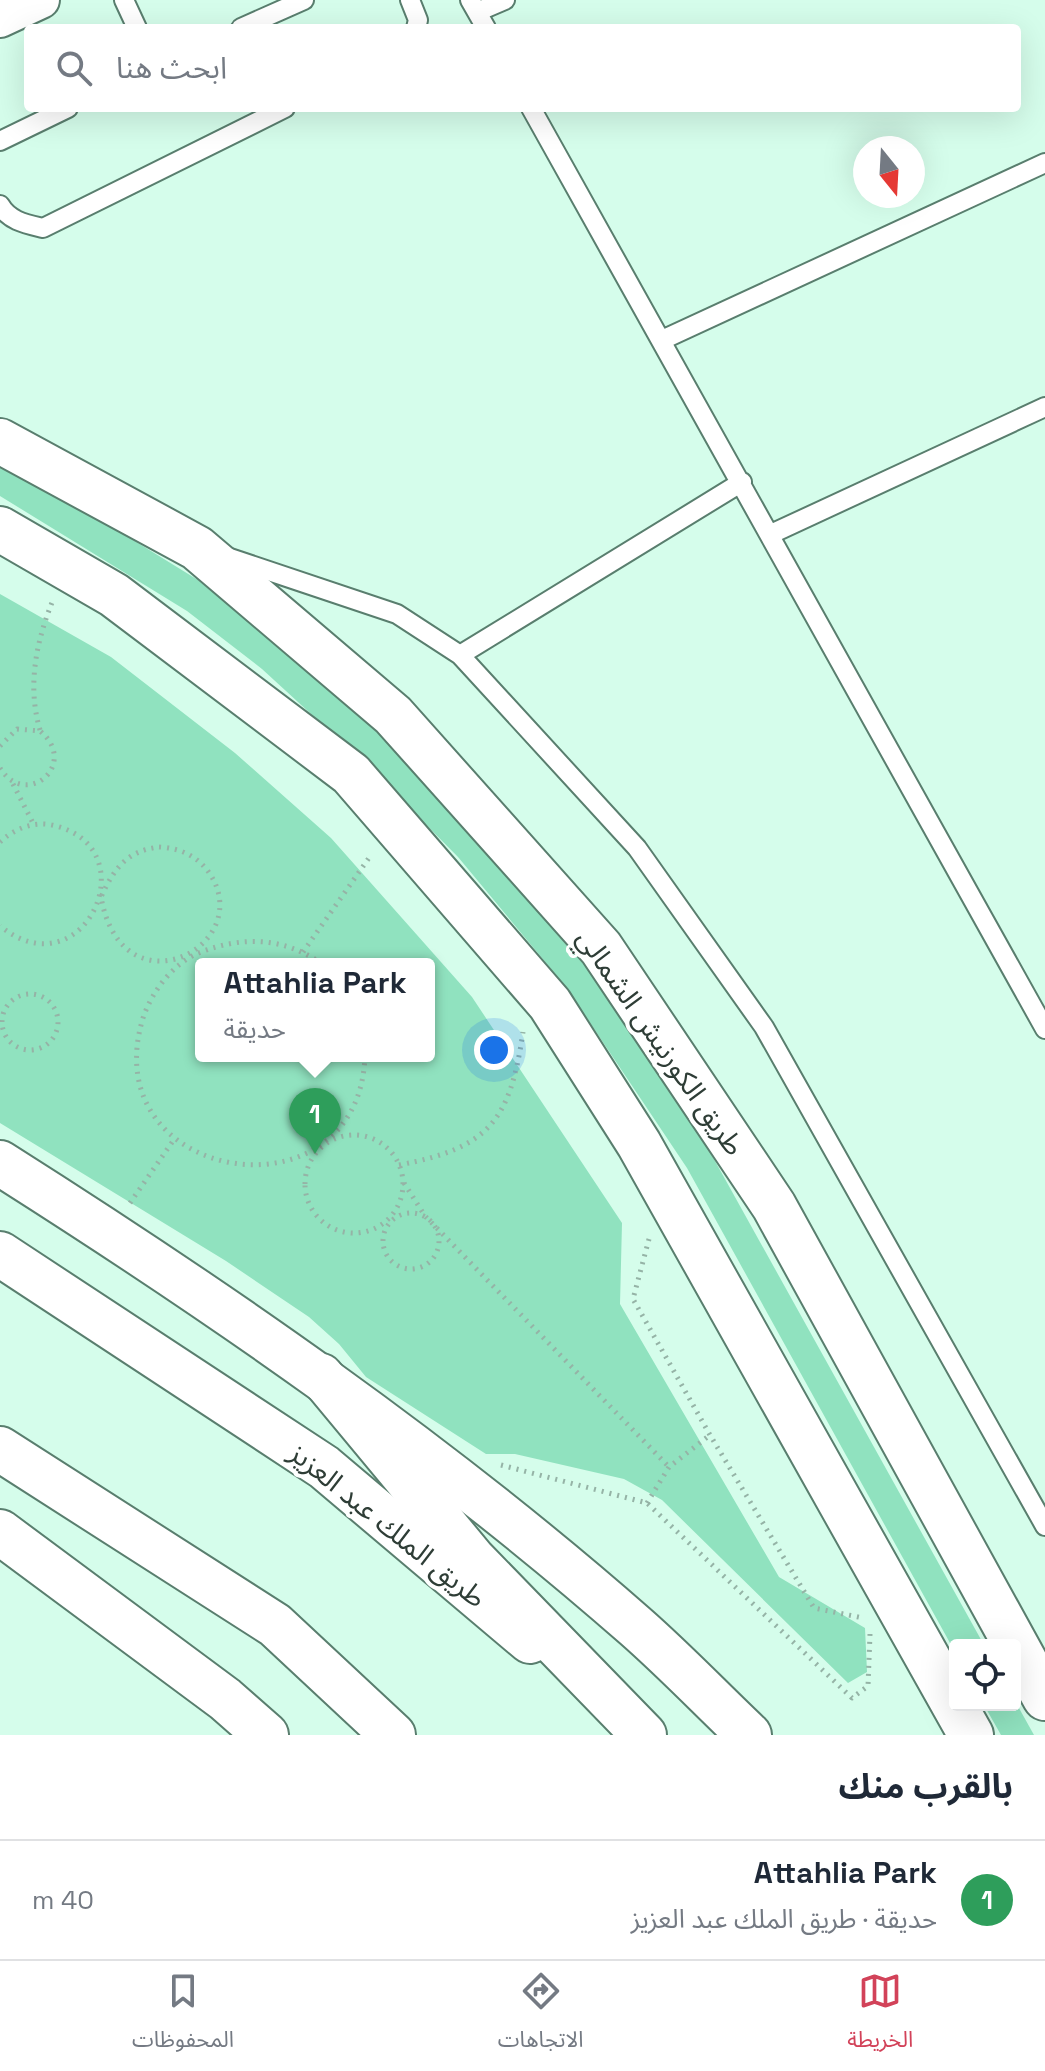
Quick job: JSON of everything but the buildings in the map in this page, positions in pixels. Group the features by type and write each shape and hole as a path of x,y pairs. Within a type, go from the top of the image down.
{"main road":[{"name":"طريق الكورنيش الشمالي","path":"0,441 197,548 393,715 601,948 774,1206 1045,1698"},
{"path":"0,529 114,595 351,774 550,1004 639,1144 971,1735"},
{"path":"0,1163 119,1239 321,1376 461,1483 636,1627 749,1735"},
{"name":"طريق الملك عبد العزيز","path":"0,1254 324,1467 643,1735"},
{"path":"321,1376 473,1559 643,1735"},
{"path":"0,1449 275,1625 393,1735"},
{"path":"0,1532 225,1699 266,1735"}],"street":[{"path":"0,19 41,0"}],"lane":[{"path":"124,0 135,24"},
{"path":"250,24 304,0"},
{"path":"410,0 417,24"},
{"path":"478,13 505,0"},
{"path":"0,141 60,112"},
{"path":"0,205 4,213 22,224 43,228 277,112"},
{"path":"533,112 1045,1029"},
{"path":"662,340 1045,163"},
{"path":"771,534 1045,407"},
{"path":"460,655 742,482"},
{"path":"197,548 397,614 460,655 637,848 764,1027 1045,1526"}],"path":[{"path":"11,782 38,783 54,767 54,748 40,731 33,692 41,630 55,596 68,605"},
{"path":"0,746 17,729 40,731"},
{"path":"0,770 26,803 34,825"},
{"path":"0,842 22,827 53,825 70,830 83,840 99,865 107,925 124,949 157,962 249,940 287,945 312,958"},
{"path":"362,842 382,860"},
{"path":"0,926 23,941 60,941 84,926 111,874 131,855 159,847 191,855 214,880 219,911 211,934 185,957 150,1001 138,1041 142,1089 155,1115 175,1138 191,1150 227,1164 265,1166 298,1157 329,1136 349,1112 363,1077 364,1062"},
{"path":"303,952 373,852"},
{"path":"20,995 43,996 57,1014 57,1032 41,1048 22,1050 4,1035 1,1012 20,995"},
{"path":"515,1020 531,1043"},
{"path":"399,1165 457,1149 495,1121 515,1083 523,1031"},
{"path":"404,1183 394,1212 376,1228 363,1232 343,1232 327,1225 315,1214 307,1197 305,1180 318,1150 342,1136 370,1137 383,1144 399,1165 404,1183 425,1216 438,1232 439,1246 433,1260 409,1270 394,1265 382,1243 386,1226 401,1214 425,1216 669,1467"},
{"path":"115,1199 128,1207 175,1138"},
{"path":"495,1466 508,1464 647,1503 852,1698 868,1686 870,1620 814,1608 633,1299 649,1237"},
{"path":"647,1503 669,1467 710,1435"}],"green space":[{"path":"0,458 198,580 345,702 429,782 593,970 710,1152 981,1639 949,1641 687,1168 566,987 458,857 371,769 262,669 187,611 0,496"},
{"path":"0,594 111,657 235,753 331,838 472,997 622,1223 620,1304 779,1577 865,1628 867,1672 848,1683 662,1500 624,1479 515,1454 486,1454 366,1377 339,1344 309,1317 226,1261 0,1123"},
{"path":"987,1711 1021,1711 1034,1735 1001,1735"}],"place":[{"name":"Attahlia Park","path":"315,1154"}]}
